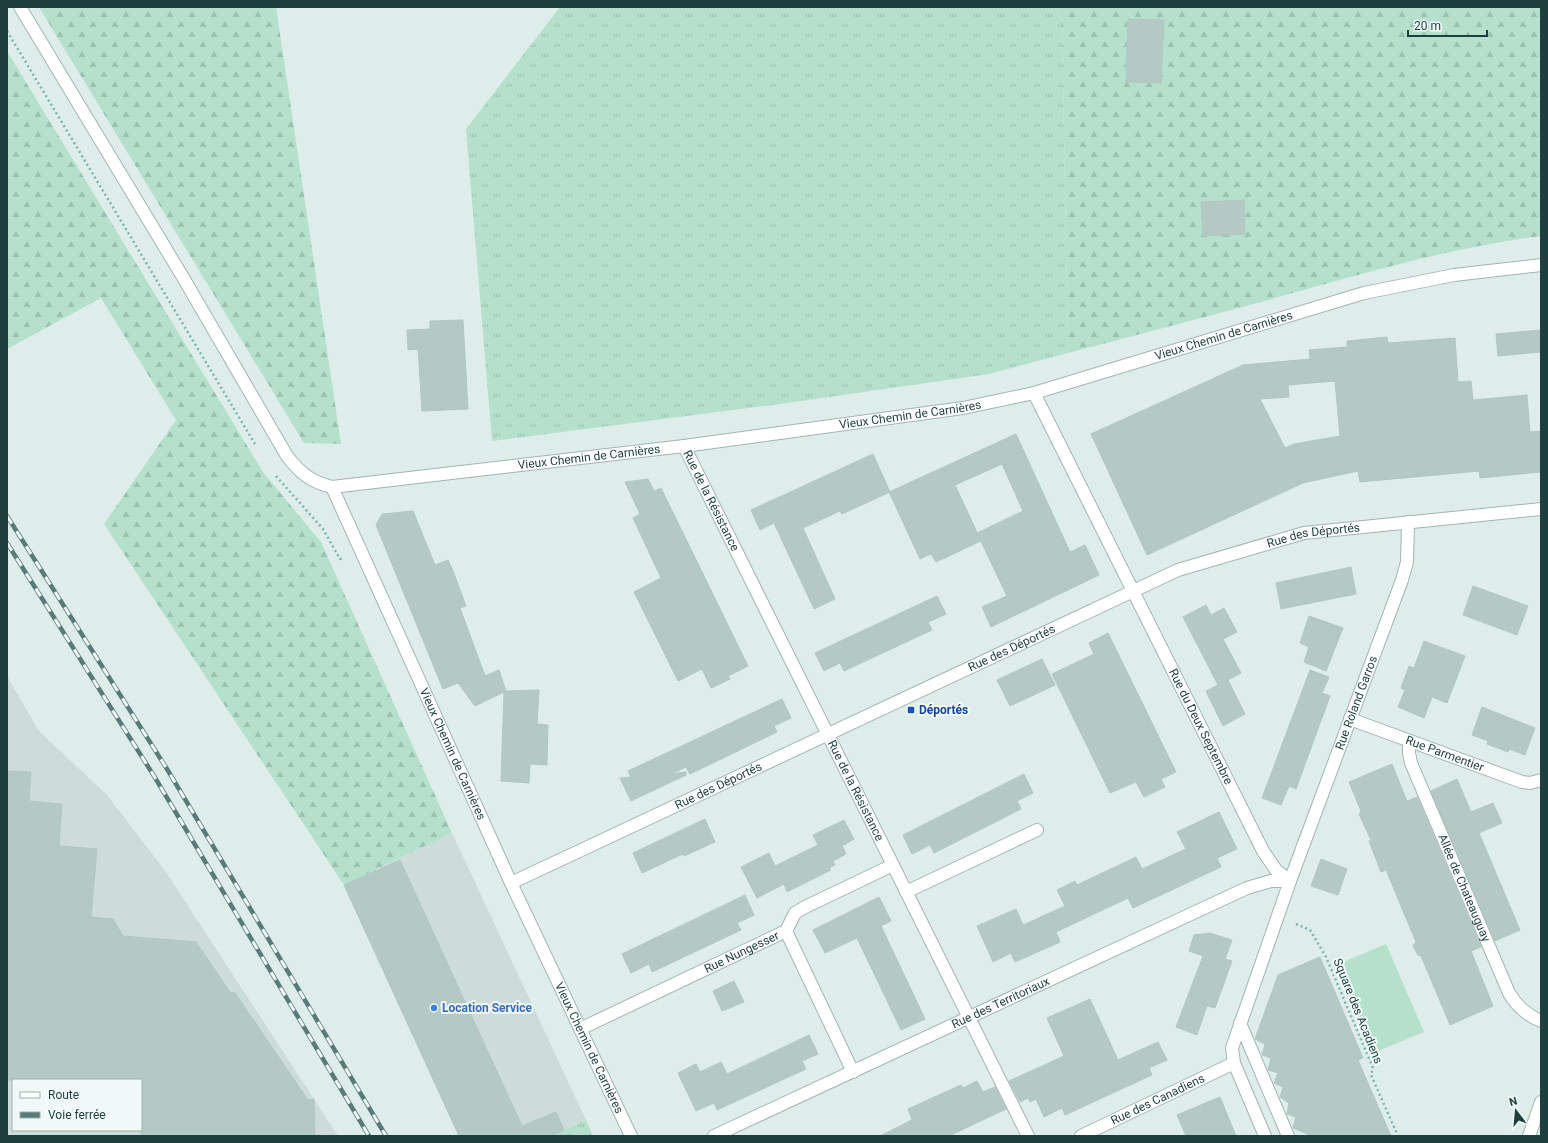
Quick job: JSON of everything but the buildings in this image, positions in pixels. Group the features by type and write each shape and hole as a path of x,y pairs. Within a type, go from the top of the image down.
{"street":[{"path":"20,7 184,279 287,456 305,476 317,483 332,488"},
{"name":"Vieux Chemin de Carnières","path":"631,1136 511,883 332,488 684,446 963,408 1034,393 1364,293 1454,275 1541,265"},
{"name":"Rue du Deux Septembre","path":"1034,393 1263,851 1276,870 1290,881"},
{"name":"Rue de la Résistance","path":"684,446 1028,1136"},
{"name":"Rue des Déportés","path":"511,883 1133,589 1196,563 1283,538 1324,530 1541,509"},
{"name":"Rue Roland Garros","path":"1290,881 1402,580 1407,562 1408,522"},
{"name":"Rue Parmentier","path":"1350,719 1522,782 1530,783 1541,780"},
{"name":"Allée de Chateauguay","path":"1410,741 1409,753 1411,763 1509,993 1522,1010 1531,1017 1541,1021"},
{"path":"906,892 1037,830"},
{"name":"Rue Nungesser","path":"580,1029 786,930 795,913 893,865"},
{"name":"Rue des Territoriaux","path":"714,1136 1247,888 1271,881 1290,881"},
{"path":"1265,1136 1234,1063 1232,1048 1290,881"},
{"path":"786,930 853,1072"},
{"path":"1240,1023 1288,1136"},
{"name":"Rue des Canadiens","path":"1081,1136 1234,1063"},
{"path":"1529,1136 1541,1102"}],"path":[{"name":"Square des Acadiens","path":"1274,926 1294,923 1310,930 1321,951 1326,957 1373,1068 1372,1075 1398,1136"}],"shaded area":[{"path":"7,676 39,731 107,795 166,872 338,1136 7,1136"},
{"path":"452,833 586,1120 551,1136 459,1136 344,885"}],"green space":[{"path":"39,7 276,7 341,444 304,443"},
{"path":"560,7 1055,7 1062,21 1068,353 989,374 780,404 492,441 466,129"},
{"path":"1055,7 1541,7 1541,236 1464,249 1387,267 1214,315 1068,353 1062,21"},
{"path":"7,51 263,472 321,542 452,833 344,885 104,524 176,420 101,298 7,349"},
{"path":"1386,944 1424,1032 1373,1053 1336,965"},
{"path":"586,1120 593,1136 551,1136"}],"railway":[{"path":"7,516 167,769 386,1136"},
{"path":"7,543 154,776 369,1136"}],"place":[{"name":"Déportés","path":"911,710"},
{"name":"Location Service","path":"434,1008"}]}
